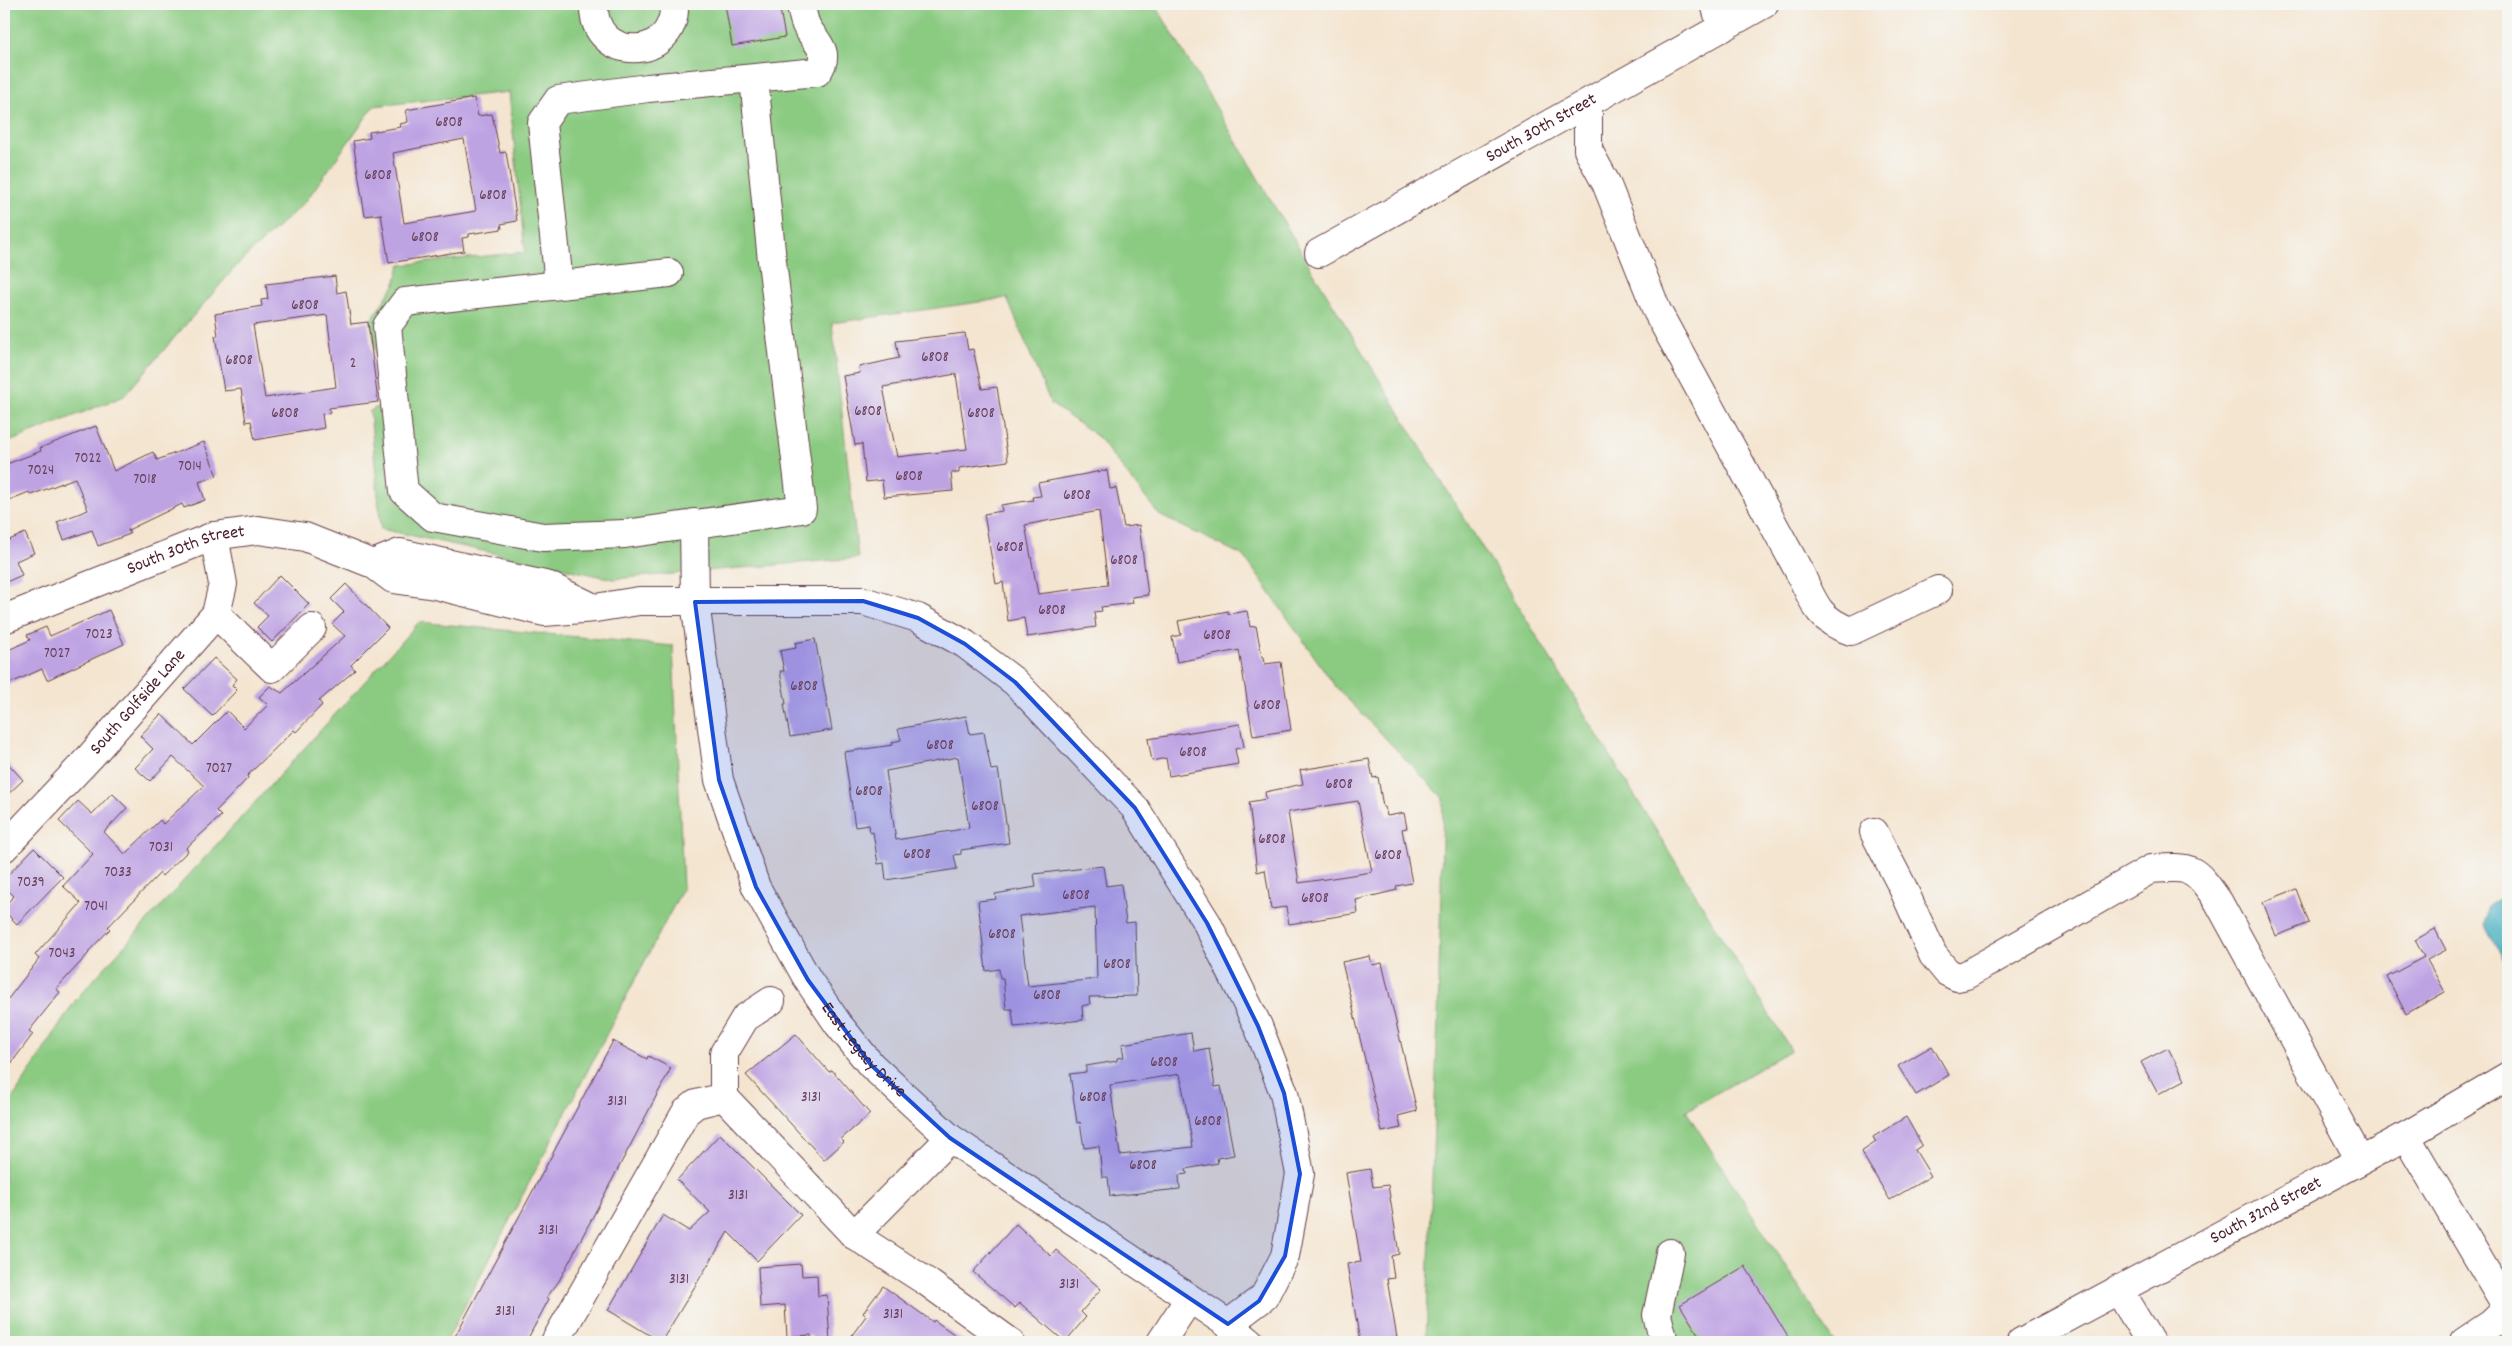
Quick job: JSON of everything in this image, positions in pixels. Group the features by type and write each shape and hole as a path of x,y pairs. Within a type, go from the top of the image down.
{"street":[{"path":"594,4 596,23 610,41 632,49 643,48 663,37 670,28 674,17 674,4"},
{"path":"559,284 542,123 558,100 648,88 817,72 822,59 822,47 806,23 801,4"},
{"name":"South 30th Street","path":"1319,253 1588,103 1719,16 1764,4"},
{"path":"643,48 648,88"},
{"path":"669,273 405,302 387,326 404,491 420,507 433,516 543,537 625,534 802,509 772,261 754,79"},
{"path":"1588,103 1588,150 1606,183 1656,311 1801,576 1816,608 1834,626 1851,631 1938,590"},
{"name":"East Legacy Drive","path":"694,524 695,602 720,780 756,887 808,980 838,1024 871,1065 950,1138 1228,1324 1250,1342"},
{"name":"South 30th Street","path":"4,619 214,536 258,530 305,537 373,564 393,580 435,585 544,612 595,608 639,601 863,601 918,618 965,644 1015,682 1135,808 1207,923 1258,1026 1284,1093 1300,1174 1285,1256 1264,1298 1228,1324"},
{"name":"South Golfside Lane","path":"4,848 90,757 216,614 223,584 214,536"},
{"path":"373,564 400,553 489,571 549,586 595,608"},
{"path":"486,598 489,571"},
{"path":"216,614 272,668 312,628"},
{"path":"1874,832 1902,886 1933,955 1946,972 1957,977 1974,971 2151,869 2181,867 2198,873 2218,901 2360,1160"},
{"path":"771,1001 745,1018 724,1053 724,1096 854,1235 927,1282 1010,1342"},
{"name":"South 32nd Street","path":"2021,1342 2406,1136 2508,1076"},
{"path":"555,1342 686,1112 696,1104 724,1096"},
{"path":"2406,1136 2508,1308 2491,1324 2464,1342"},
{"path":"854,1235 950,1138"},
{"path":"1664,1342 1658,1315 1670,1253"},
{"path":"2118,1289 2150,1342"},
{"path":"1161,1342 1189,1299"}],"highlighted area":[{"path":"863,601 918,618 965,644 1015,682 1135,808 1207,923 1258,1026 1284,1093 1300,1174 1285,1256 1259,1301 1228,1324 950,1138 871,1065 808,980 756,887 719,780 695,602"}],"green space":[{"path":"4,4 1155,4 1318,280 1791,1050 1686,1111 1834,1342 1426,1342 1438,1019 1443,798 1335,686 1244,556 1159,515 1097,436 1051,404 1007,298 832,323 858,558 613,579 381,529 370,411 383,404 371,320 395,284 400,265 525,252 509,92 374,106 306,201 239,263 124,396 4,444"},
{"path":"419,622 673,646 683,888 446,1342 4,1342 4,1112 77,998"}],"water":[{"path":"2508,893 2508,968 2485,924 2489,905"}],"building":[{"path":"725,4 779,4 785,37 732,46"},
{"path":"474,98 478,116 492,114 500,153 506,152 517,221 501,224 502,229 469,234 469,237 462,238 464,251 389,263 381,214 365,216 353,141 370,138 369,132 401,127 400,124 408,122 406,110","holes":["464,139 476,211 404,223 393,153"]},
{"path":"335,276 337,293 346,291 351,324 368,322 378,402 329,408 330,413 322,414 324,428 255,440 251,421 246,422 241,389 224,391 215,336 218,336 215,314 262,306 261,300 268,299 266,284","holes":["327,315 336,387 265,398 253,325"]},
{"path":"965,333 968,350 973,349 982,389 997,387 1008,461 959,468 959,473 951,473 953,491 884,497 882,480 866,482 862,444 855,445 843,376 860,373 859,367 899,358 896,341","holes":["956,374 967,449 897,457 883,387"]},
{"path":"96,426 114,471 153,452 157,460 204,442 217,476 199,482 205,500 184,508 182,504 128,530 130,534 98,546 92,530 64,540 57,522 88,510 75,478 31,495 29,492 4,502 4,465 41,451 40,448"},
{"path":"1107,470 1110,489 1116,488 1124,527 1139,525 1148,595 1132,597 1133,603 1101,607 1102,611 1094,612 1096,627 1027,637 1024,618 1008,621 1003,582 996,584 984,514 1002,511 1001,505 1033,500 1032,497 1041,496 1038,483","holes":["1099,511 1108,585 1038,594 1025,525"]},
{"path":"4,532 7,541 25,533 34,553 16,561 22,575 4,583"},
{"path":"280,575 309,604 272,642 257,627 268,616 254,603"},
{"path":"346,584 388,628 351,665 355,670 319,701 322,705 296,732 294,730 247,776 248,778 216,811 221,816 186,848 188,851 162,876 160,873 108,927 110,929 56,989 60,992 29,1031 33,1034 4,1073 4,1004 39,959 35,955 81,903 63,886 93,854 59,821 78,801 92,814 112,793 127,808 104,832 125,854 160,820 163,824 204,786 173,757 150,781 135,768 153,749 140,736 161,714 193,745 227,711 244,728 268,705 259,697 270,686 282,693 345,636 332,624 344,612 331,599"},
{"path":"109,610 124,644 47,680 42,669 4,686 4,652 30,640 27,635 46,627 50,636"},
{"path":"1228,611 1228,614 1247,611 1250,627 1256,626 1265,664 1281,662 1291,730 1253,736 1239,650 1177,662 1172,637 1181,635 1178,621"},
{"path":"815,639 832,730 790,737 780,671 784,671 780,651 796,648 795,643"},
{"path":"214,658 237,679 232,685 237,690 212,716 184,689"},
{"path":"966,716 970,734 984,732 991,770 998,769 1009,843 961,850 961,854 954,855 957,869 886,880 884,863 878,864 873,832 870,833 869,825 855,827 844,752 893,745 892,742 901,740 898,729","holes":["958,757 969,828 896,840 886,771"]},
{"path":"1240,724 1244,747 1235,749 1238,764 1169,776 1166,758 1152,761 1148,739"},
{"path":"4,759 23,780 4,798"},
{"path":"1369,759 1373,778 1378,777 1383,807 1385,807 1387,816 1404,813 1407,828 1402,829 1412,883 1396,886 1397,890 1356,900 1358,913 1289,924 1286,907 1271,909 1265,870 1257,872 1249,802 1266,799 1265,792 1303,784 1300,770","holes":["1358,801 1372,872 1299,883 1288,812"]},
{"path":"34,848 63,877 17,924 4,911 4,906 14,896 4,886 4,879"},
{"path":"1103,866 1106,886 1121,884 1126,923 1135,922 1137,996 1089,997 1090,1004 1082,1006 1083,1020 1014,1027 1012,1009 1006,1009 1003,978 1000,978 999,969 986,971 978,901 996,899 995,894 1036,887 1034,874","holes":["1095,907 1097,979 1028,986 1019,916"]},
{"path":"2296,889 2309,923 2276,936 2263,902"},
{"path":"2435,929 2446,950 2427,960 2445,992 2406,1014 2387,977 2424,957 2415,940"},
{"path":"1370,956 1372,965 1382,963 1417,1111 1398,1116 1401,1128 1382,1132 1342,962"},
{"path":"1191,1033 1194,1051 1209,1048 1215,1087 1221,1086 1234,1155 1217,1158 1218,1163 1186,1169 1187,1174 1179,1175 1180,1189 1110,1196 1108,1177 1102,1177 1099,1146 1084,1148 1080,1122 1077,1123 1070,1074 1086,1072 1086,1066 1117,1061 1117,1058 1124,1057 1122,1044","holes":["1180,1074 1193,1147 1120,1155 1110,1085"]},
{"path":"796,1034 829,1072 832,1070 870,1114 841,1139 844,1142 824,1160 746,1075"},
{"path":"613,1041 647,1059 648,1056 671,1068 559,1281 547,1297 549,1299 526,1342 452,1342"},
{"path":"1932,1046 1949,1075 1916,1095 1898,1066"},
{"path":"2168,1048 2185,1080 2158,1094 2141,1062"},
{"path":"1906,1117 1922,1145 1915,1150 1931,1176 1890,1200 1861,1152 1876,1142 1873,1137"},
{"path":"720,1134 801,1215 757,1261 728,1232 661,1342 608,1310 663,1215 689,1231 710,1212 677,1180"},
{"path":"1370,1169 1373,1187 1388,1185 1399,1254 1391,1256 1394,1278 1387,1279 1397,1338 1360,1342 1347,1264 1361,1262 1346,1173"},
{"path":"1016,1224 1051,1256 1056,1250 1101,1289 1081,1312 1086,1317 1065,1342 1020,1303 1015,1308 973,1272"},
{"path":"801,1264 802,1276 817,1275 818,1296 827,1295 830,1342 812,1342 811,1335 787,1337 785,1305 760,1307 758,1267"},
{"path":"1745,1266 1791,1342 1703,1342 1680,1305"},
{"path":"883,1286 933,1322 934,1320 965,1342 847,1342 866,1316 863,1313"}]}
